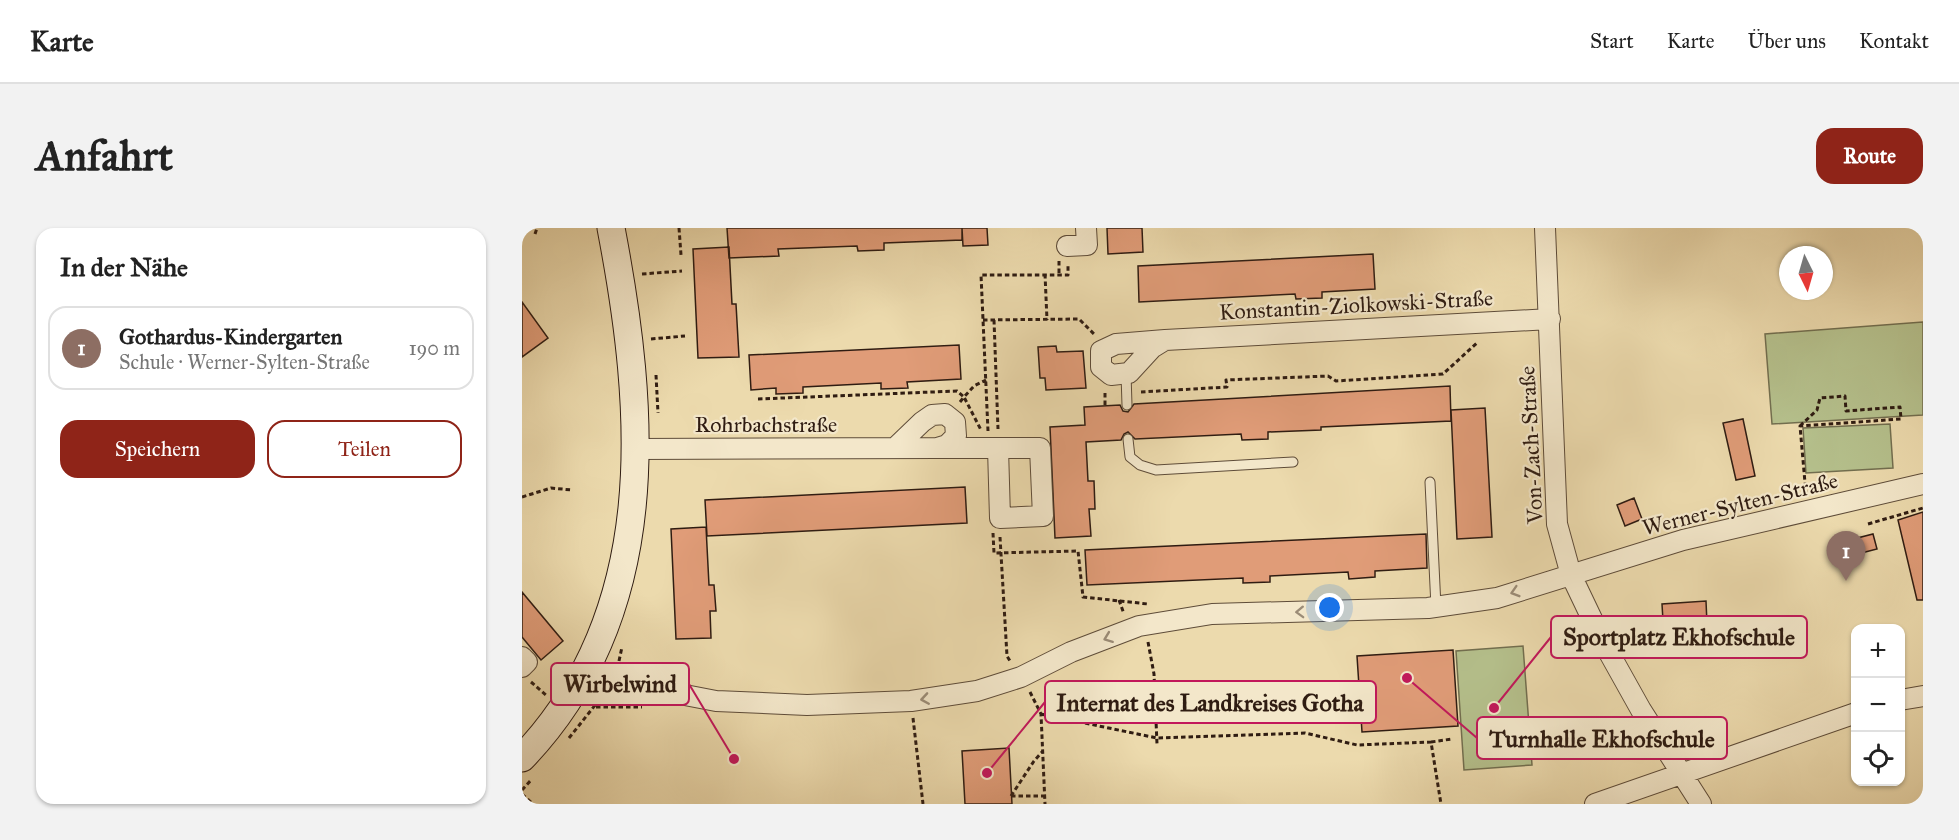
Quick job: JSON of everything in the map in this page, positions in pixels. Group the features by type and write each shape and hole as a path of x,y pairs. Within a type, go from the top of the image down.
{"street":[{"path":"522,758 566,705 587,667 607,623 622,575 633,506 636,449 632,358 610,228"},
{"path":"1067,246 1087,245 1086,228"},
{"name":"Von-Zach-Straße","path":"1545,228 1557,524 1571,575 1641,710 1701,804"},
{"name":"Konstantin-Ziolkowski-Straße","path":"1108,346 1165,340 1550,319"},
{"path":"1108,346 1101,351 1101,367 1111,375 1126,381 1152,348 1165,340"},
{"path":"896,447 932,415 945,414 955,422 956,435 947,445 937,448"},
{"path":"995,443 1000,524"},
{"name":"Rohrbachstraße","path":"636,449 937,448 995,443 1040,448 1043,516 1000,524"},
{"name":"Werner-Sylten-Straße","path":"587,667 633,685 716,700 807,705 911,701 977,691 1022,677 1071,652 1145,625 1212,615 1436,607 1497,598 1683,540 1923,484"},
{"path":"522,657 526,663 525,673"},
{"path":"1905,699 1923,696"},
{"path":"1595,804 1851,715"}],"lane":[{"path":"1126,381 1127,405"},
{"path":"1128,440 1130,457 1140,465 1156,470 1293,462"},
{"path":"1430,482 1436,607"}],"path":[{"path":"535,234 537,228"},
{"path":"679,228 681,255"},
{"path":"640,274 682,271"},
{"path":"1045,274 1047,320"},
{"path":"983,320 1078,320 1108,346"},
{"path":"994,320 995,443"},
{"path":"1105,406 1105,390 1126,381 1136,392 1227,387 1226,380 1328,376 1336,381 1443,374 1470,351 1494,322"},
{"path":"651,339 686,336"},
{"path":"964,397 974,386 986,380"},
{"path":"758,399 957,391 964,397 995,443"},
{"path":"1845,396 1846,411 1900,407 1901,419 1800,426 1817,410 1820,398 1845,396"},
{"path":"1800,426 1808,511"},
{"path":"522,497 551,488 572,490"},
{"path":"1868,524 1923,508"},
{"path":"1000,524 1007,656"},
{"path":"1145,625 1154,674 1157,744"},
{"path":"525,673 547,695 541,703"},
{"path":"1022,677 1041,714 1045,804"},
{"path":"1041,714 1157,738 1305,733 1357,745 1452,739"},
{"path":"912,716 923,804"},
{"path":"1431,742 1441,804"},
{"path":"1043,751 1011,796 1045,796"},
{"path":"522,794 533,804"}],"green space":[{"path":"1923,322 1923,415 1772,424 1765,334"},
{"path":"1890,424 1893,468 1806,473 1803,428"},
{"path":"1523,646 1532,765 1464,770 1456,651"}],"building":[{"path":"727,228 962,228 962,240 884,243 884,250 858,251 857,246 778,249 779,256 729,258"},
{"path":"962,228 987,228 988,245 963,246"},
{"path":"1107,228 1142,228 1143,252 1108,254"},
{"path":"729,247 732,304 736,304 739,357 698,358 693,249"},
{"path":"1373,254 1375,289 1322,292 1322,298 1296,299 1295,294 1139,302 1138,266"},
{"path":"522,302 548,338 522,357"},
{"path":"959,345 961,379 907,382 908,388 881,389 881,383 803,387 803,393 776,394 776,388 751,390 749,355"},
{"path":"1056,346 1057,352 1083,351 1086,388 1046,390 1045,378 1040,378 1038,347"},
{"path":"1450,386 1451,421 1321,427 1321,430 1268,432 1268,439 1242,440 1241,434 1135,439 1128,432 1121,440 1086,442 1088,481 1094,481 1095,509 1089,509 1091,536 1055,538 1050,427 1085,425 1084,407 1120,405 1123,411 1128,412 1134,404"},
{"path":"1485,408 1492,537 1457,539 1451,410"},
{"path":"1743,419 1755,476 1736,480 1723,423"},
{"path":"965,487 967,523 707,536 705,500"},
{"path":"1634,498 1642,519 1625,526 1617,505"},
{"path":"1923,512 1923,600 1917,600 1898,520"},
{"path":"706,527 709,585 714,585 716,611 710,611 711,638 676,639 671,529"},
{"path":"1426,534 1427,568 1375,571 1375,577 1349,579 1348,572 1270,576 1270,582 1243,583 1243,578 1087,585 1085,550"},
{"path":"1873,534 1877,549 1834,560 1830,545"},
{"path":"522,592 563,641 541,660 522,637"},
{"path":"1706,601 1707,624 1716,624 1717,647 1666,646 1666,640 1654,641 1653,621 1663,621 1662,604"},
{"path":"1453,650 1458,726 1362,732 1357,656"},
{"path":"1009,748 1012,804 965,804 962,751"}],"place":[{"name":"Gothardus-Kindergarten","path":"1846,581"},
{"name":"Turnhalle Ekhofschule","path":"1407,678"},
{"name":"Sportplatz Ekhofschule","path":"1494,708"},
{"name":"Wirbelwind","path":"734,759"},
{"name":"Internat des Landkreises Gotha","path":"987,773"}]}
